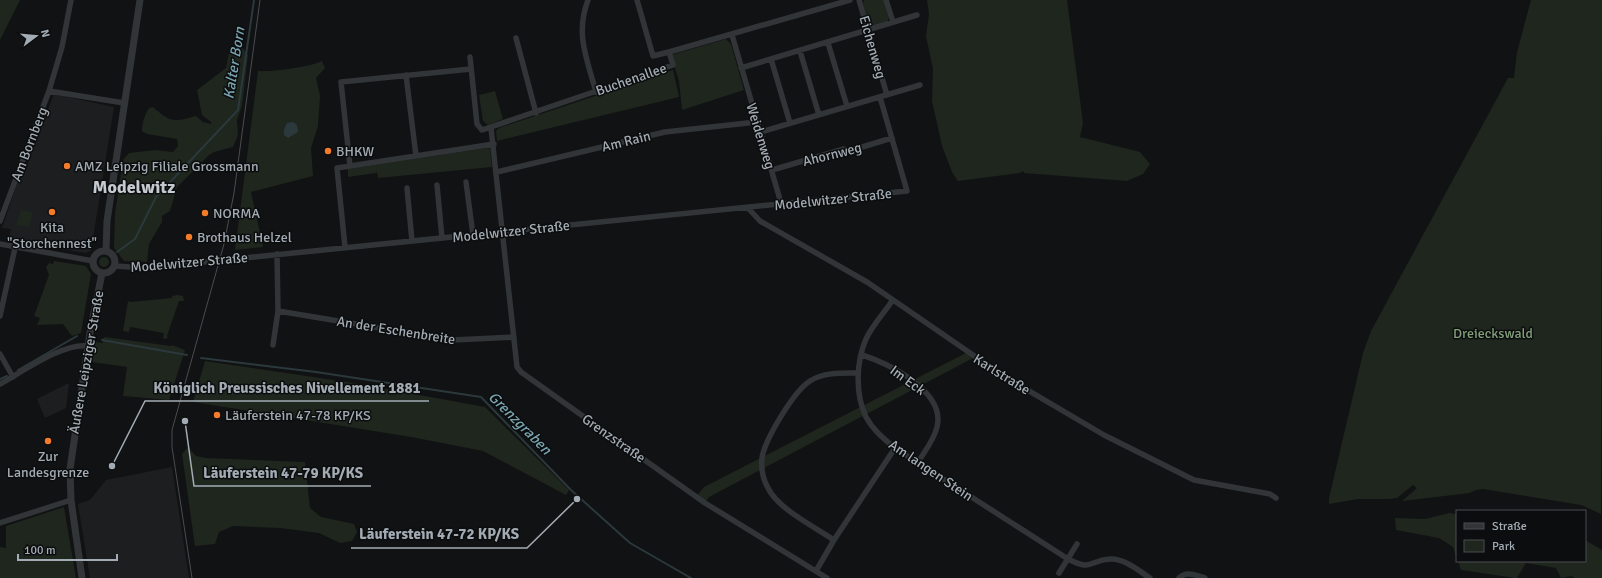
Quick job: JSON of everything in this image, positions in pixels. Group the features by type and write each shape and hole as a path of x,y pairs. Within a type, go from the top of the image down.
{"street":[{"name":"Am Bornberg","path":"0,221 49,90 62,47 71,0"},
{"path":"106,251 107,220 140,0"},
{"path":"588,0 582,14 581,36 596,92"},
{"path":"637,0 653,56 669,52"},
{"name":"Buchenallee","path":"491,128 673,65 669,52 850,0"},
{"name":"Eichenweg","path":"859,0 887,95"},
{"path":"886,0 892,22"},
{"path":"741,68 917,15"},
{"name":"Weidenweg","path":"732,34 781,204"},
{"path":"516,38 536,113"},
{"path":"828,43 847,106"},
{"path":"800,51 818,115"},
{"path":"470,57 477,124 482,130 491,128"},
{"path":"770,59 790,123"},
{"path":"350,166 341,82 471,69"},
{"path":"406,75 416,156"},
{"path":"761,132 920,85"},
{"name":"Am Bornberg","path":"49,90 124,103"},
{"name":"Eichenweg","path":"880,97 907,191"},
{"name":"Am Rain","path":"497,172 665,132 757,122"},
{"name":"Grenzstraße","path":"491,128 494,144 517,367 521,372 700,500 827,578"},
{"name":"Ahornweg","path":"772,170 844,149 849,151 892,138"},
{"path":"345,247 337,168 494,144"},
{"path":"466,182 473,235"},
{"path":"437,185 442,238"},
{"path":"407,188 412,241"},
{"name":"Modelwitzer Straße","path":"115,266 145,268 907,191"},
{"name":"Karlstraße","path":"748,208 760,221 867,282 892,301 1002,375 1104,435 1194,480 1270,494 1276,498"},
{"path":"0,244 15,248 93,261"},
{"path":"0,316 15,248"},
{"path":"106,251 114,256 115,266 110,272 102,273 94,267 93,261 96,254 106,251"},
{"path":"273,345 278,311 277,254"},
{"name":"Äußere Leipziger Straße","path":"82,578 71,500 70,460 88,346 102,273"},
{"name":"Am langen Stein","path":"892,301 866,339 858,373 859,396 866,417 878,434 896,448 1068,559 1081,565 1091,565 1111,559 1122,561 1150,578"},
{"name":"An der Eschenbreite","path":"278,311 453,340 514,336"},
{"path":"0,384 65,348 77,345 88,346"},
{"path":"0,354 13,377"},
{"name":"Im Eck","path":"862,355 880,360 898,371 928,393 936,408 938,427 918,462"},
{"path":"834,540 776,500 768,487 764,476 762,458 766,443 797,392 811,380 830,374 858,373"},
{"path":"816,571 834,540 896,448"},
{"path":"0,523 71,500"},
{"path":"1059,573 1077,544"},
{"path":"1179,578 1194,573 1204,578"}],"shaded area":[{"path":"54,94 114,107 91,251 85,253 8,240 11,229 2,228 19,178 22,178"},
{"path":"293,122 297,125 298,132 288,138 284,135 284,129 287,123"},
{"path":"69,383 66,408 45,418 37,399"},
{"path":"172,467 189,578 90,578 78,504 90,500 106,480"}],"green space":[{"path":"0,0 20,0 0,40"},
{"path":"864,0 884,0 889,18 887,22 873,26 869,24 863,3"},
{"path":"927,0 1067,0 1083,123 1080,137 1140,152 1150,164 1143,174 1127,181 1024,173 1023,171 1020,173 958,181 952,172 942,146 932,101 933,69 926,36 929,14"},
{"name":"Dreieckswald","path":"1531,0 1602,0 1601,514 1581,505 1483,489 1470,493 1402,501 1417,488 1413,485 1397,498 1358,499 1329,504 1329,498 1363,353 1371,331 1508,78 1514,78 1517,52"},
{"path":"726,39 731,44 744,90 682,110 679,81 671,55"},
{"path":"236,44 241,46 248,55 242,106 237,120 238,135 233,147 214,152 208,156 177,187 170,211 162,216 162,222 149,244 147,262 124,261 114,248 115,214 123,160 129,153 156,150 173,152 178,146 177,139 147,134 142,131 143,122 149,108 153,107 164,116 173,120 196,116 203,122 211,124 211,122 202,115 197,90 226,68 230,48"},
{"path":"322,61 325,68 316,78 320,96 318,126 311,148 313,176 251,192 263,247 235,250 258,71 291,69"},
{"path":"673,70 679,97 497,141 496,131 499,128"},
{"path":"495,91 503,119 488,125 483,121 479,95"},
{"path":"487,148 490,149 492,167 378,178 377,172 348,177 348,169"},
{"path":"21,210 33,212 29,227 16,225"},
{"path":"102,257 106,257 108,258 108,266 102,267 99,264 99,260"},
{"path":"54,261 86,266 91,274 81,333 72,336 63,324 37,325 40,318 34,316 49,275 46,267 49,263 53,264"},
{"path":"172,296 183,296 184,301 179,301 167,336 168,338 163,339 164,333 130,327 129,332 123,331 128,301 172,298"},
{"path":"105,337 172,345 185,350 169,400 123,396 127,367 92,362 95,342 103,343 102,339"},
{"path":"968,352 975,357 709,497 705,503 696,497 704,487"},
{"path":"205,361 354,383 485,407 569,490 566,495 483,451 411,437 193,402"},
{"path":"188,447 196,456 206,458 305,462 310,508 321,517 354,524 357,532 352,541 340,543 319,533 280,528 233,526 219,532 215,544 195,546 182,454"},
{"path":"64,507 76,578 0,578 0,547 6,548 6,526"},
{"path":"1449,513 1456,514 1456,556 1453,547 1439,538 1396,530 1395,518 1425,519"},
{"path":"1586,541 1602,550 1602,578 1574,578 1572,576 1561,578 1556,568 1526,563 1517,578 1461,570 1458,562 1586,562"}],"waterway":[{"name":"Kalter Born","path":"117,252 135,239 156,197 238,110 254,0"},
{"name":"Grenzgraben","path":"18,370 77,336"},
{"name":"Grenzgraben","path":"102,340 187,355"},
{"name":"Grenzgraben","path":"201,358 316,372 481,397 571,490 630,543 691,578"},
{"name":"Grenzgraben","path":"0,379 7,376"}],"tram line":[{"path":"192,578 172,447 172,430 224,244 234,193 260,0"}],"place":[{"name":"BHKW","path":"328,151"},
{"name":"AMZ Leipzig Filiale Grossmann","path":"67,166"},
{"name":"Kita \"Storchennest\"","path":"52,212"},
{"name":"NORMA","path":"205,213"},
{"name":"Brothaus Helzel","path":"189,237"},
{"name":"Läuferstein 47-78 KP/KS","path":"217,415"},
{"name":"Läuferstein 47-79 KP/KS","path":"185,421"},
{"name":"Zur Landesgrenze","path":"48,441"},
{"name":"Königlich Preussisches Nivellement 1881","path":"112,466"},
{"name":"Läuferstein 47-72 KP/KS","path":"577,499"}],"district":[{"name":"Modelwitz","path":"134,187"}]}
